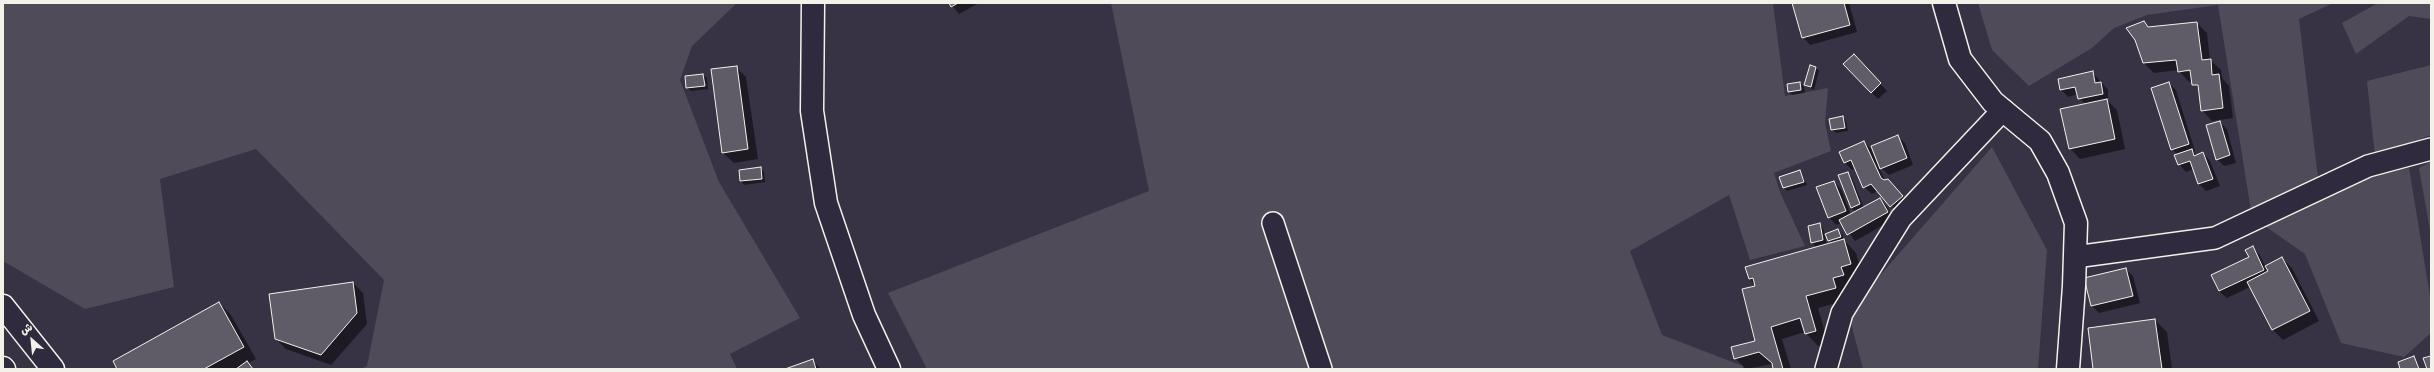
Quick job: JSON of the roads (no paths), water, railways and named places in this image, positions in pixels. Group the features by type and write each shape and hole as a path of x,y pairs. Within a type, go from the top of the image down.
{"main road":[{"path":"813,3 812,111 826,203 864,315 889,369"},
{"path":"1944,3 1960,59 1993,102 2040,141 2058,173 2076,223 2068,369"},
{"path":"3,306 53,369"}],"street":[{"path":"1826,369 1842,313 1901,218 2003,110"},
{"path":"2075,257 2215,238 2368,166 2431,149"},
{"path":"1273,223 1321,369"}]}
